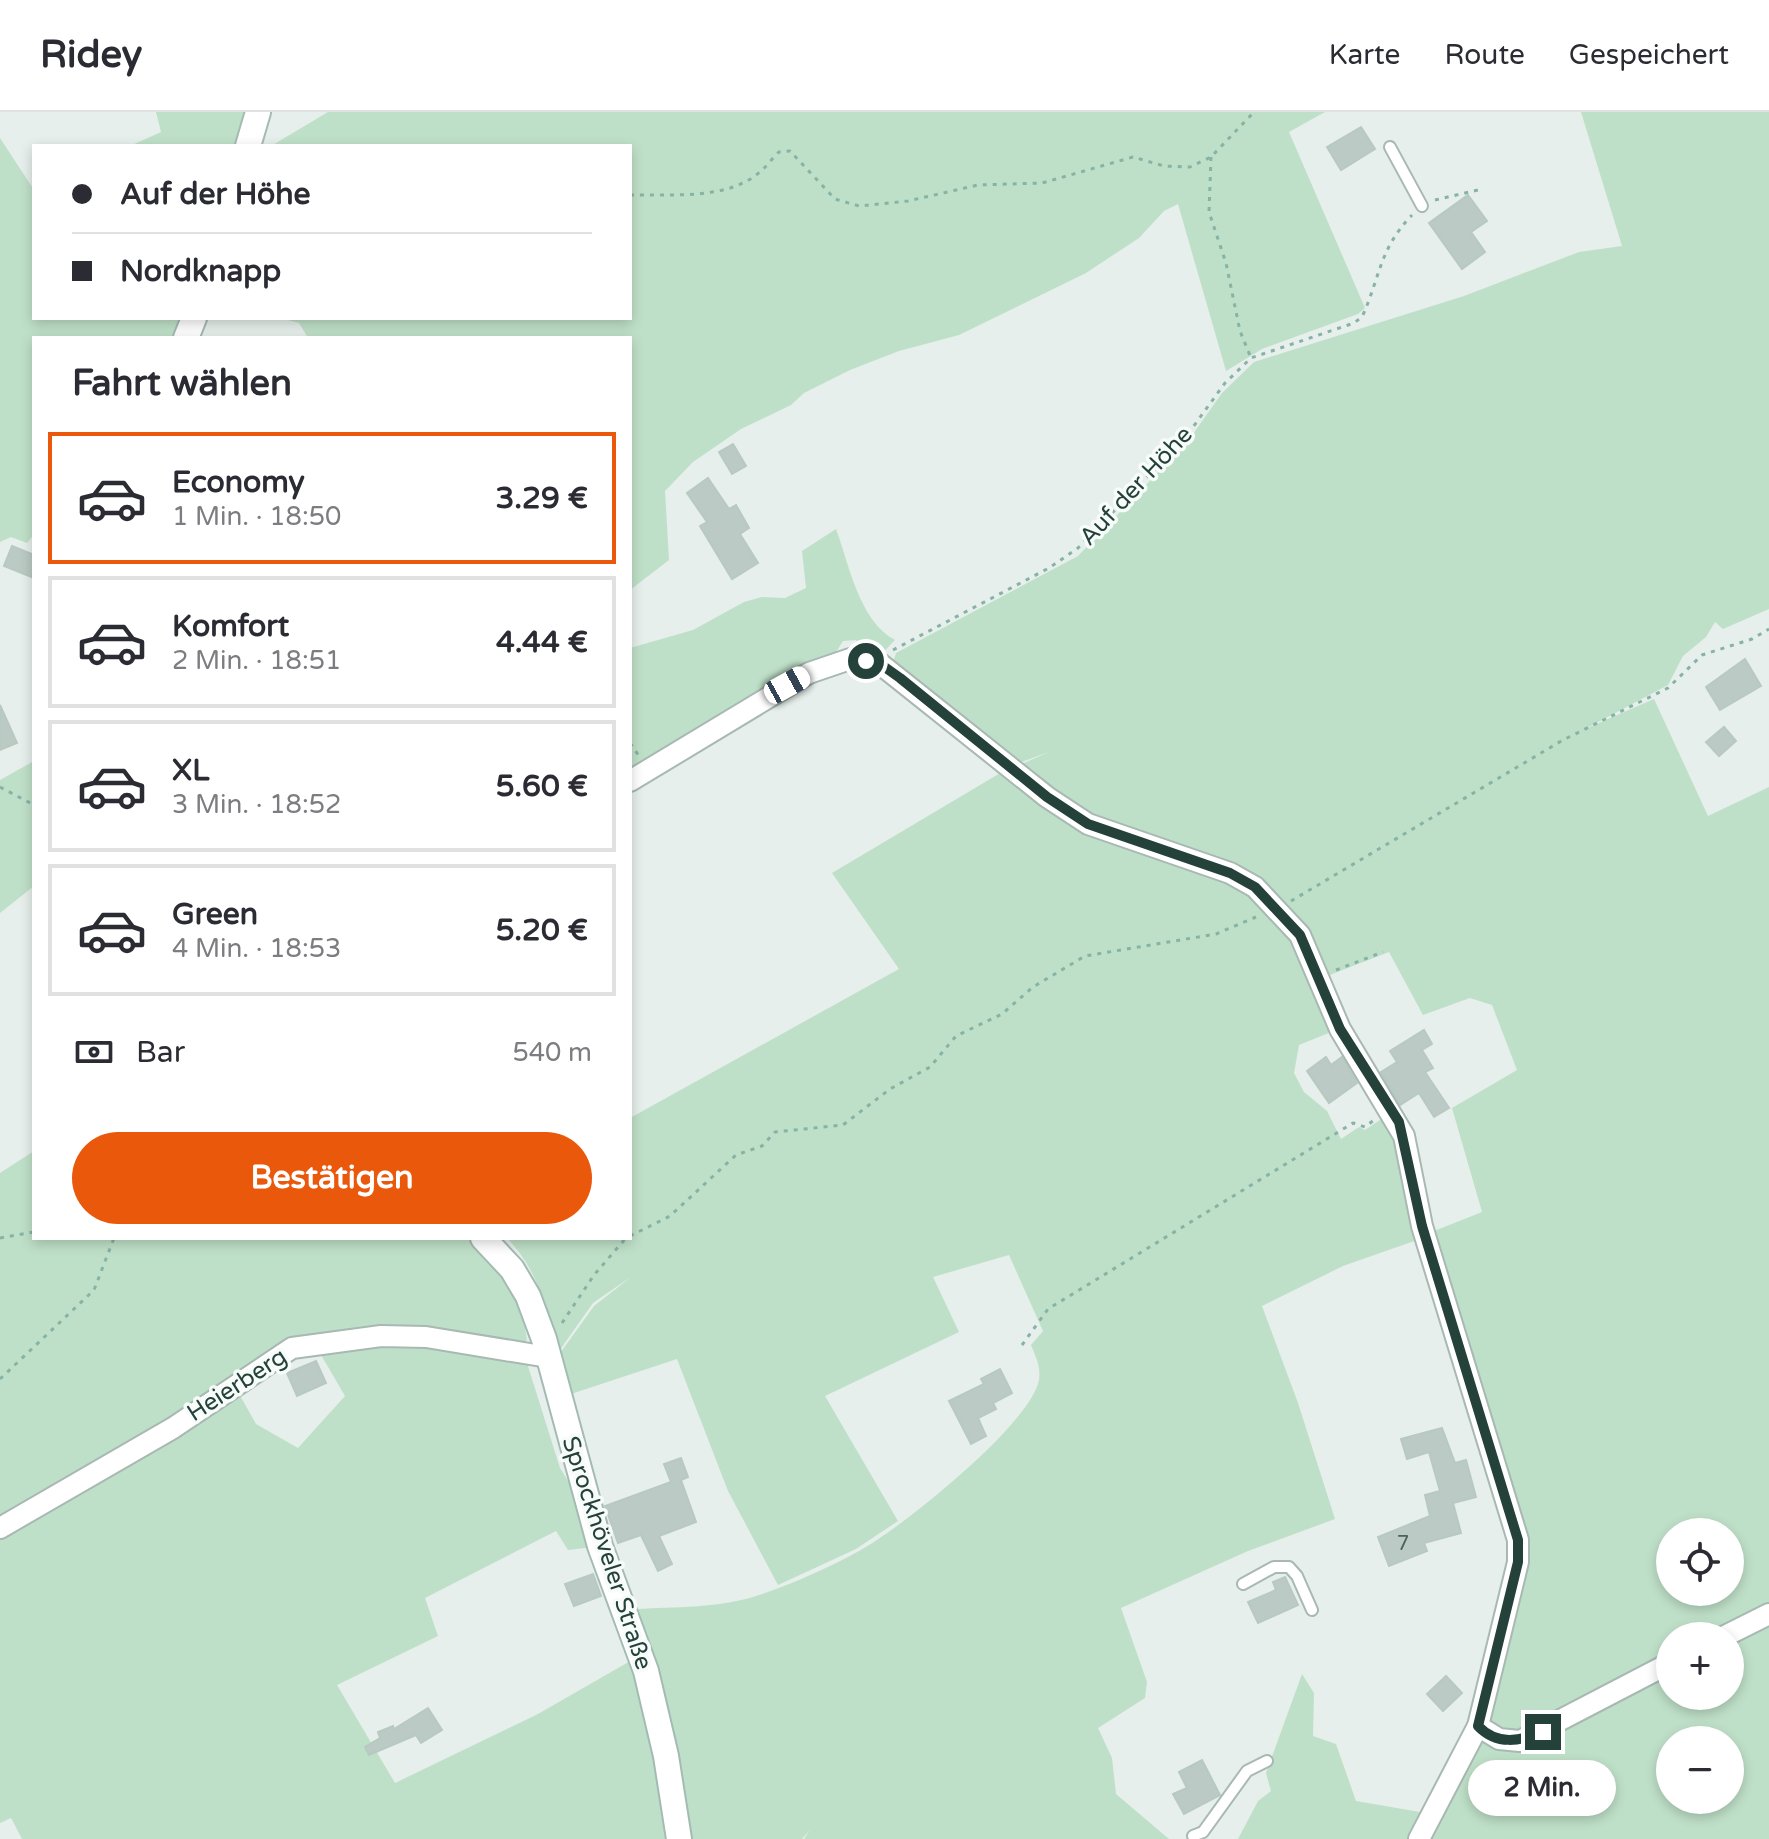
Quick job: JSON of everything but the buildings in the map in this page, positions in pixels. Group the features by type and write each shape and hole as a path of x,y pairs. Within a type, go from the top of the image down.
{"street":[{"path":"249,144 258,112"},
{"path":"632,780 809,673 850,659 879,663 1047,797 1088,824 1230,873 1255,887 1278,908 1300,935 1340,1029 1404,1136 1422,1226 1518,1540 1518,1562 1478,1726 1419,1839"},
{"name":"Sprockhöveler Straße","path":"485,1240 512,1269 528,1296 546,1348 600,1546 646,1671 666,1756 679,1839"},
{"name":"Heierberg","path":"0,1528 173,1428 292,1348 381,1336 546,1348"},
{"path":"1744,1626 1769,1614"},
{"path":"1478,1726 1499,1739 1520,1741 1656,1670"}],"lane":[{"path":"1390,147 1422,206"},
{"path":"1243,1584 1274,1567 1289,1567 1297,1576 1312,1610"},
{"path":"1193,1836 1203,1832 1247,1771 1267,1761"}],"path":[{"path":"632,195 707,193 762,171 779,152 790,151 835,199 859,206 908,201 978,185 1042,183 1133,157 1164,166 1190,167 1211,157 1254,112"},
{"path":"1211,157 1209,212 1226,263 1240,331 1251,358 1354,323 1362,317 1383,254 1398,230 1422,206 1443,197 1478,190"},
{"name":"Auf der Höhe","path":"879,663 897,646 978,606 1078,548 1185,438 1225,383 1251,358"},
{"path":"632,1235 670,1216 736,1155 762,1146 775,1132 843,1125 890,1089 930,1067 956,1036 1002,1014 1033,987 1085,956 1216,934 1278,908 1563,740 1668,688 1702,655 1752,639 1769,629"},
{"path":"0,787 32,804"},
{"path":"1317,977 1383,952"},
{"path":"1022,1345 1048,1309 1353,1123 1365,1127 1391,1110"},
{"path":"0,1238 32,1232"},
{"path":"0,1379 94,1290 113,1240"},
{"path":"546,1348 594,1275 625,1240"}],"green space":[{"path":"156,112 251,112 241,144 134,144 161,132"},
{"path":"328,112 1325,112 1289,132 1365,308 1358,314 1262,349 1226,371 1178,204 1164,211 1139,238 1086,273 959,335 899,351 850,370 804,393 791,405 741,429 693,462 665,491 669,560 632,588 632,336 307,336 299,323 288,320 632,320 632,144 274,144"},
{"path":"1581,112 1769,112 1769,609 1723,629 1715,622 1706,637 1683,656 1668,685 1585,729 1654,699 1708,816 1769,787 1769,1611 1744,1623 1656,1622 1656,1665 1520,1738 1483,1724 1522,1562 1429,1233 1482,1212 1452,1108 1517,1070 1492,1005 1470,998 1423,1015 1389,952 1322,978 1281,902 1091,821 1017,766 1049,752 1016,764 893,663 896,653 1078,556 1188,441 1222,393 1254,362 1464,296 1579,252 1622,246"},
{"path":"0,138 32,187 32,320 186,320 181,336 32,336 32,537 27,543 11,537 0,542"},
{"path":"836,529 864,606 872,620 895,640 878,658 858,652 856,640 843,641 833,657 759,692 632,772 632,647 693,630 744,602 762,597 785,598 806,588 802,551"},
{"path":"32,762 32,888 0,913 0,780"},
{"path":"1002,772 1223,877 1252,894 1295,937 1336,1030 1299,1045 1294,1073 1304,1092 1327,1111 1341,1139 1359,1127 1365,1130 1389,1114 1420,1239 1343,1266 1262,1306 1298,1403 1335,1519 1248,1551 1121,1608 1147,1682 1145,1698 1098,1728 1112,1758 1116,1794 1169,1839 804,1839 810,1830 802,1839 687,1839 652,1658 637,1609 739,1601 780,1588 859,1551 932,1499 989,1448 1031,1399 1039,1380 1039,1366 1031,1345 1043,1331 1009,1255 933,1277 959,1332 825,1396 898,1521 856,1549 778,1585 728,1491 677,1359 568,1395 558,1356 594,1306 631,1277 593,1303 557,1354 541,1292 526,1263 509,1240 632,1240 632,1117 899,969 832,873"},
{"path":"32,1152 32,1240 468,1240 489,1258 507,1283 520,1310 527,1340 521,1346 497,1348 427,1336 382,1334 292,1343 173,1428 238,1392 256,1424 298,1448 345,1396 314,1343 405,1340 449,1344 496,1350 488,1357 527,1363 560,1468 575,1492 593,1547 568,1550 556,1531 425,1598 438,1636 337,1685 395,1783 538,1714 632,1660 653,1750 665,1839 22,1839 11,1818 0,1823 0,1173"},
{"path":"1769,1620 1769,1839 1422,1839 1474,1736 1502,1744 1656,1672 1656,1710 1744,1710 1744,1632"},
{"path":"1302,1674 1314,1693 1313,1736 1336,1744 1356,1801 1426,1813 1414,1839 1238,1839 1258,1801 1271,1791 1266,1773"}],"route":[{"path":"866,661 879,663 900,678 1047,797 1088,824 1230,873 1255,887 1278,908 1300,935 1340,1029 1399,1122 1422,1226 1518,1540 1518,1562 1478,1726 1486,1734 1499,1739 1520,1741 1543,1732"}]}
